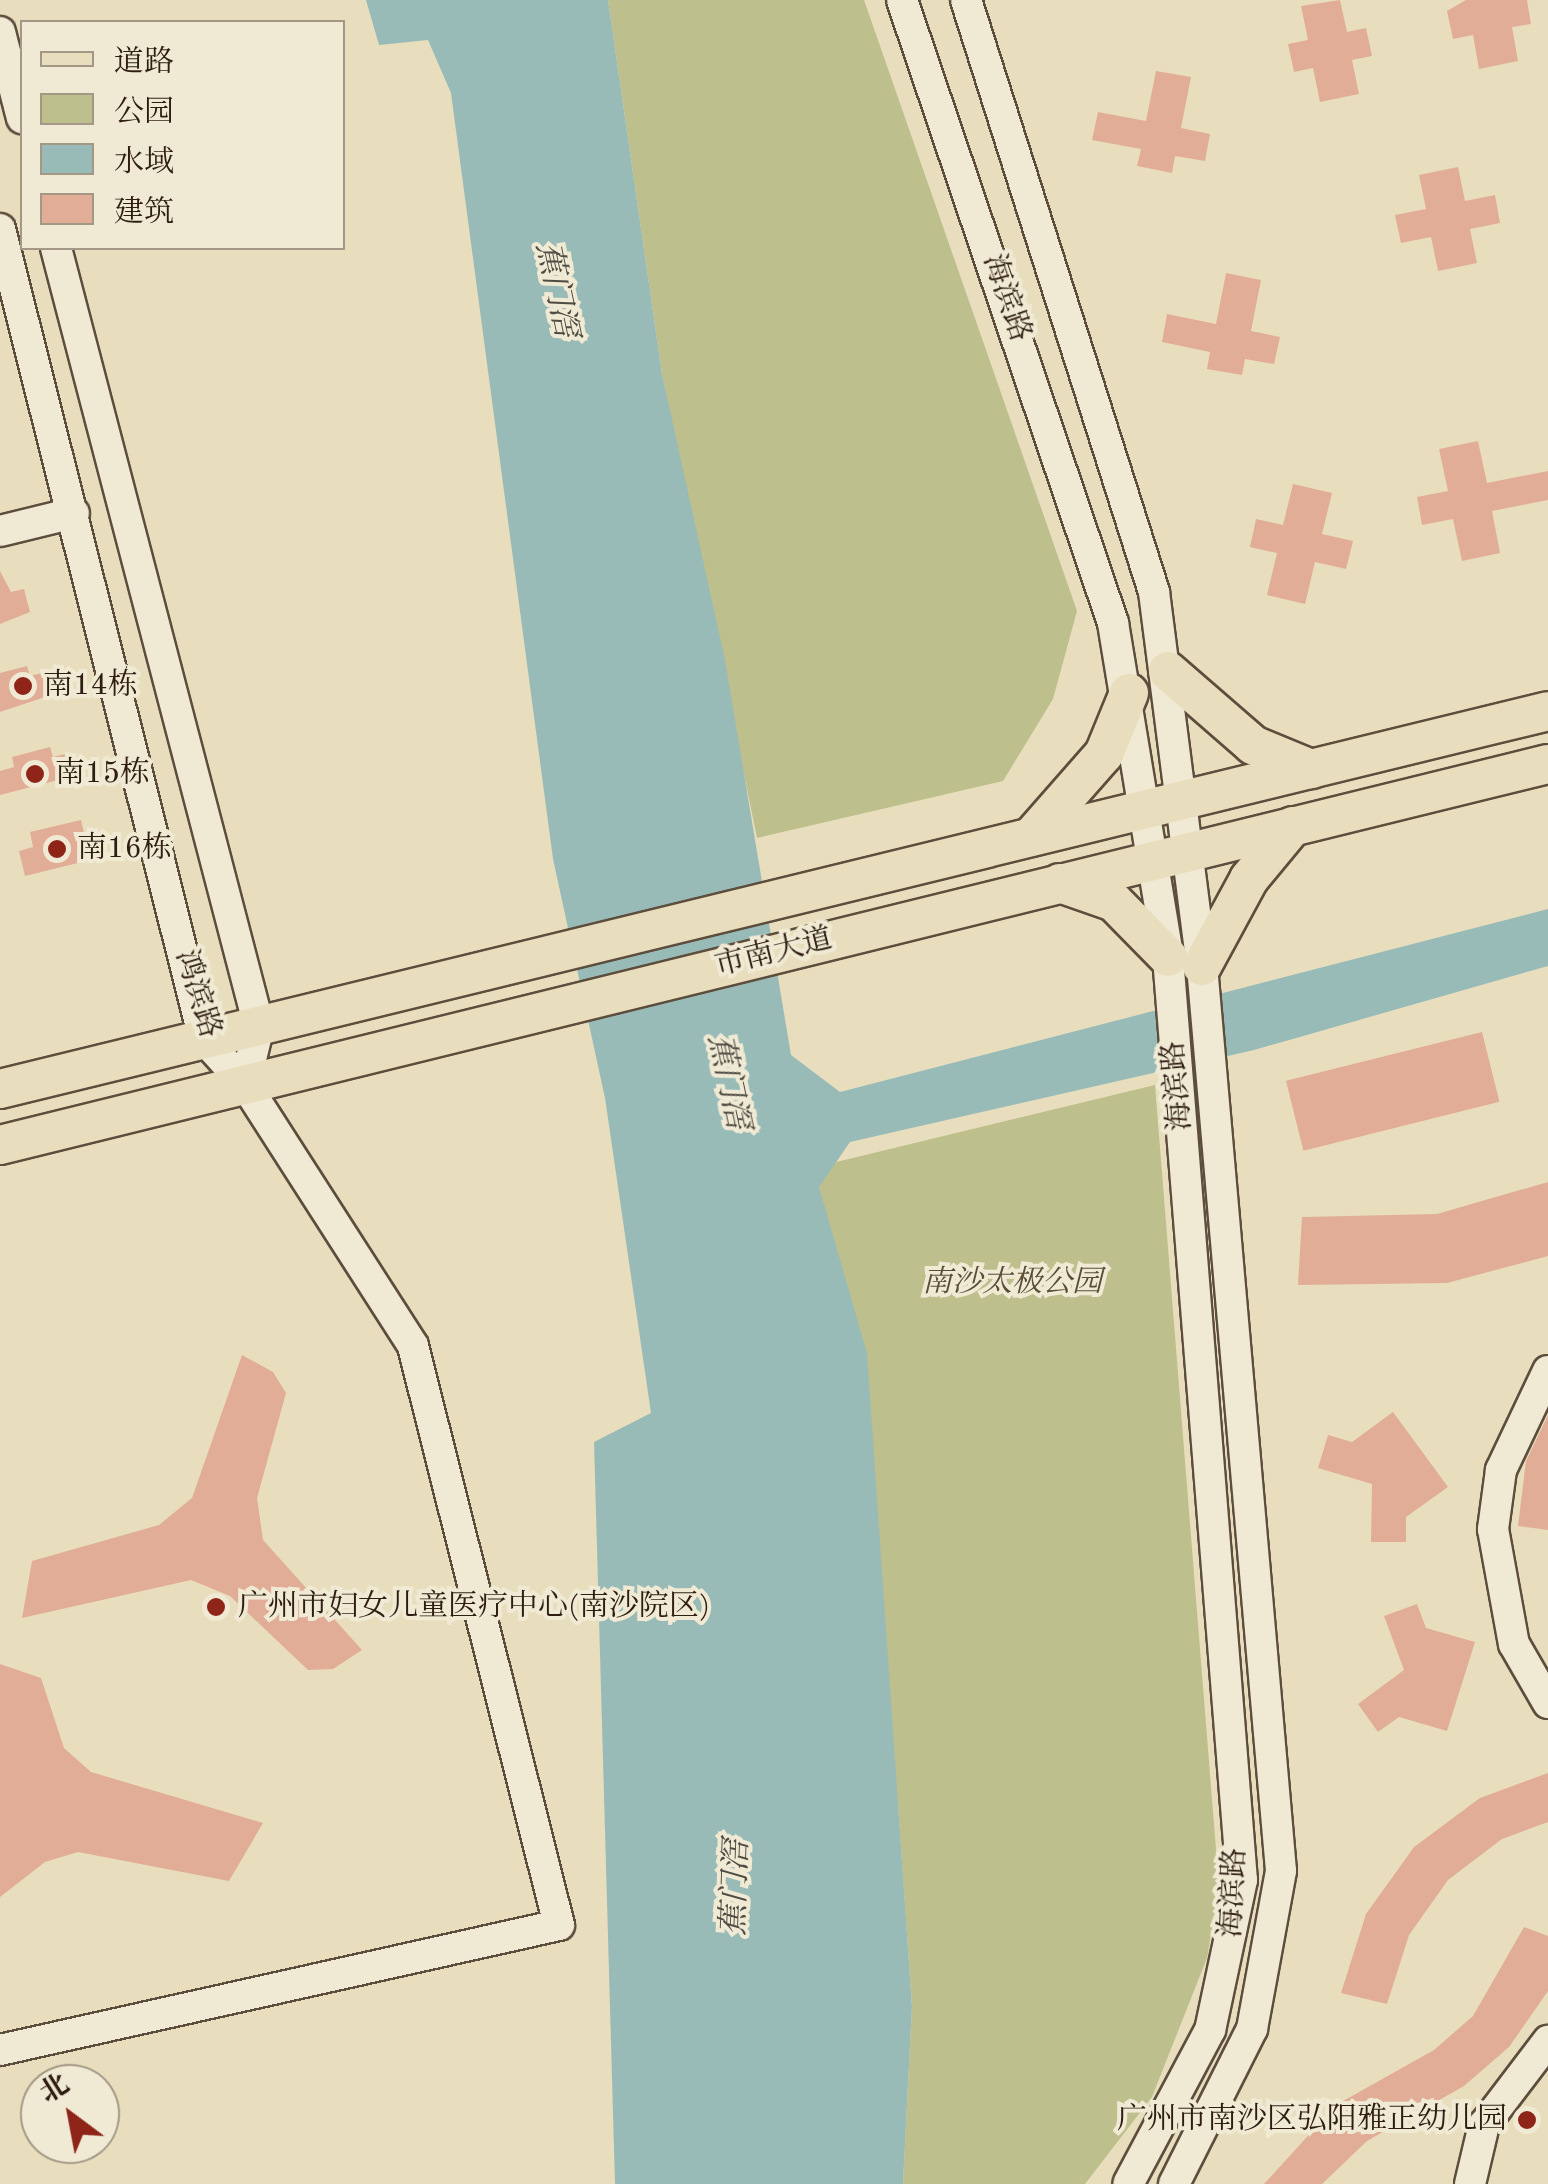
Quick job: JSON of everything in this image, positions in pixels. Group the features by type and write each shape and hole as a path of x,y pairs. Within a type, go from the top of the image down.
{"main road":[{"path":"1168,671 1253,745 1311,769"},
{"path":"1031,837 1104,754 1129,693"},
{"name":"市南大道","path":"0,1090 1548,711"},
{"name":"市南大道","path":"0,1145 1548,764"},
{"path":"1060,883 1114,902 1185,961 1293,826"}],"street":[{"name":"海滨路","path":"902,0 1058,446 1129,693 1146,808 1171,856"},
{"name":"海滨路","path":"966,0 1106,431 1168,671 1183,800 1171,856 1185,961 1213,1094 1281,1871 1252,2029 1174,2184"},
{"path":"0,32 20,110"},
{"name":"鸿滨路","path":"0,228 204,1039 246,1084"},
{"name":"鸿滨路","path":"57,250 259,1026 246,1084"},
{"path":"0,531 74,513"},
{"name":"海滨路","path":"1128,2184 1210,2030 1242,1880 1180,1099 1185,961"},
{"path":"0,2050 558,1925 412,1346 246,1084"},
{"path":"1548,1371 1501,1470 1493,1529 1514,1644 1548,1704"},
{"path":"1470,2184 1484,2125 1548,2041"}],"green space":[{"path":"608,0 864,0 1077,611 1053,699 1003,781 757,838 662,374"},
{"name":"南沙太极公园","path":"1155,1085 1219,1887 1207,1958 1152,2097 1085,2184 903,2184 912,2006 898,1806 819,1187 828,1164"}],"water":[{"name":"蕉门滘","path":"366,0 608,0 662,374 725,660 791,1055 840,1092 1548,909 1548,966 1254,1050 850,1142 819,1187 867,1353 912,2006 903,2184 615,2184 594,1442 651,1413 605,1098 553,859 451,93 428,40 379,45"}],"building":[{"path":"1340,0 1347,32 1366,28 1372,56 1352,60 1359,94 1320,102 1313,68 1294,72 1288,44 1308,40 1301,6"},
{"path":"1466,0 1527,0 1531,24 1512,27 1518,61 1479,69 1473,35 1453,39 1447,11"},
{"path":"1156,71 1191,77 1181,128 1210,134 1205,161 1175,156 1172,173 1137,166 1141,149 1092,140 1098,112 1146,121"},
{"path":"1458,167 1465,201 1495,195 1500,223 1470,229 1477,263 1438,271 1431,237 1401,243 1395,215 1426,209 1419,175"},
{"path":"1226,273 1261,280 1251,331 1280,337 1274,364 1245,359 1242,375 1207,369 1210,352 1162,342 1167,314 1216,324"},
{"path":"1478,441 1487,483 1548,471 1548,500 1492,511 1500,553 1462,561 1453,519 1422,525 1417,497 1448,491 1439,449"},
{"path":"1293,484 1332,493 1322,534 1353,541 1346,569 1315,562 1305,604 1267,595 1277,553 1250,547 1256,519 1283,525"},
{"path":"0,571 11,592 24,589 30,612 0,624"},
{"name":"南14栋","path":"27,666 30,676 42,673 48,696 0,712 0,673"},
{"name":"南15栋","path":"50,747 53,757 65,754 70,777 0,795 0,771 14,767 12,757"},
{"name":"南16栋","path":"81,820 90,860 25,876 19,851 33,847 30,832"},
{"path":"1482,1032 1499,1102 1303,1151 1286,1081"},
{"path":"1548,1182 1548,1256 1447,1283 1298,1285 1302,1217 1437,1214"},
{"path":"242,1355 273,1372 286,1393 257,1498 263,1540 362,1650 333,1669 308,1670 230,1596 191,1580 22,1618 32,1561 159,1525 192,1498"},
{"path":"1393,1412 1448,1487 1406,1517 1406,1542 1371,1542 1372,1484 1318,1468 1328,1435 1352,1442"},
{"path":"1548,1415 1548,1530 1518,1526 1526,1461"},
{"path":"1417,1604 1426,1628 1475,1642 1447,1731 1399,1717 1378,1732 1358,1704 1404,1670 1384,1616"},
{"path":"0,1664 41,1678 64,1748 91,1772 263,1823 229,1881 78,1852 45,1862 0,1897"},
{"path":"1548,1773 1548,1822 1502,1839 1448,1880 1409,1935 1387,2004 1341,1993 1366,1914 1414,1847 1480,1798"},
{"path":"1524,1927 1548,1936 1548,1991 1509,2047 1464,2086 1367,2141 1322,2184 1264,2184 1336,2105 1434,2050 1473,2016"}],"place":[{"name":"南14栋","path":"23,686"},
{"name":"南15栋","path":"35,774"},
{"name":"南16栋","path":"57,849"},
{"name":"广州市妇女儿童医疗中心(南沙院区)","path":"216,1607"},
{"name":"广州市南沙区弘阳雅正幼儿园","path":"1527,2120"}]}
